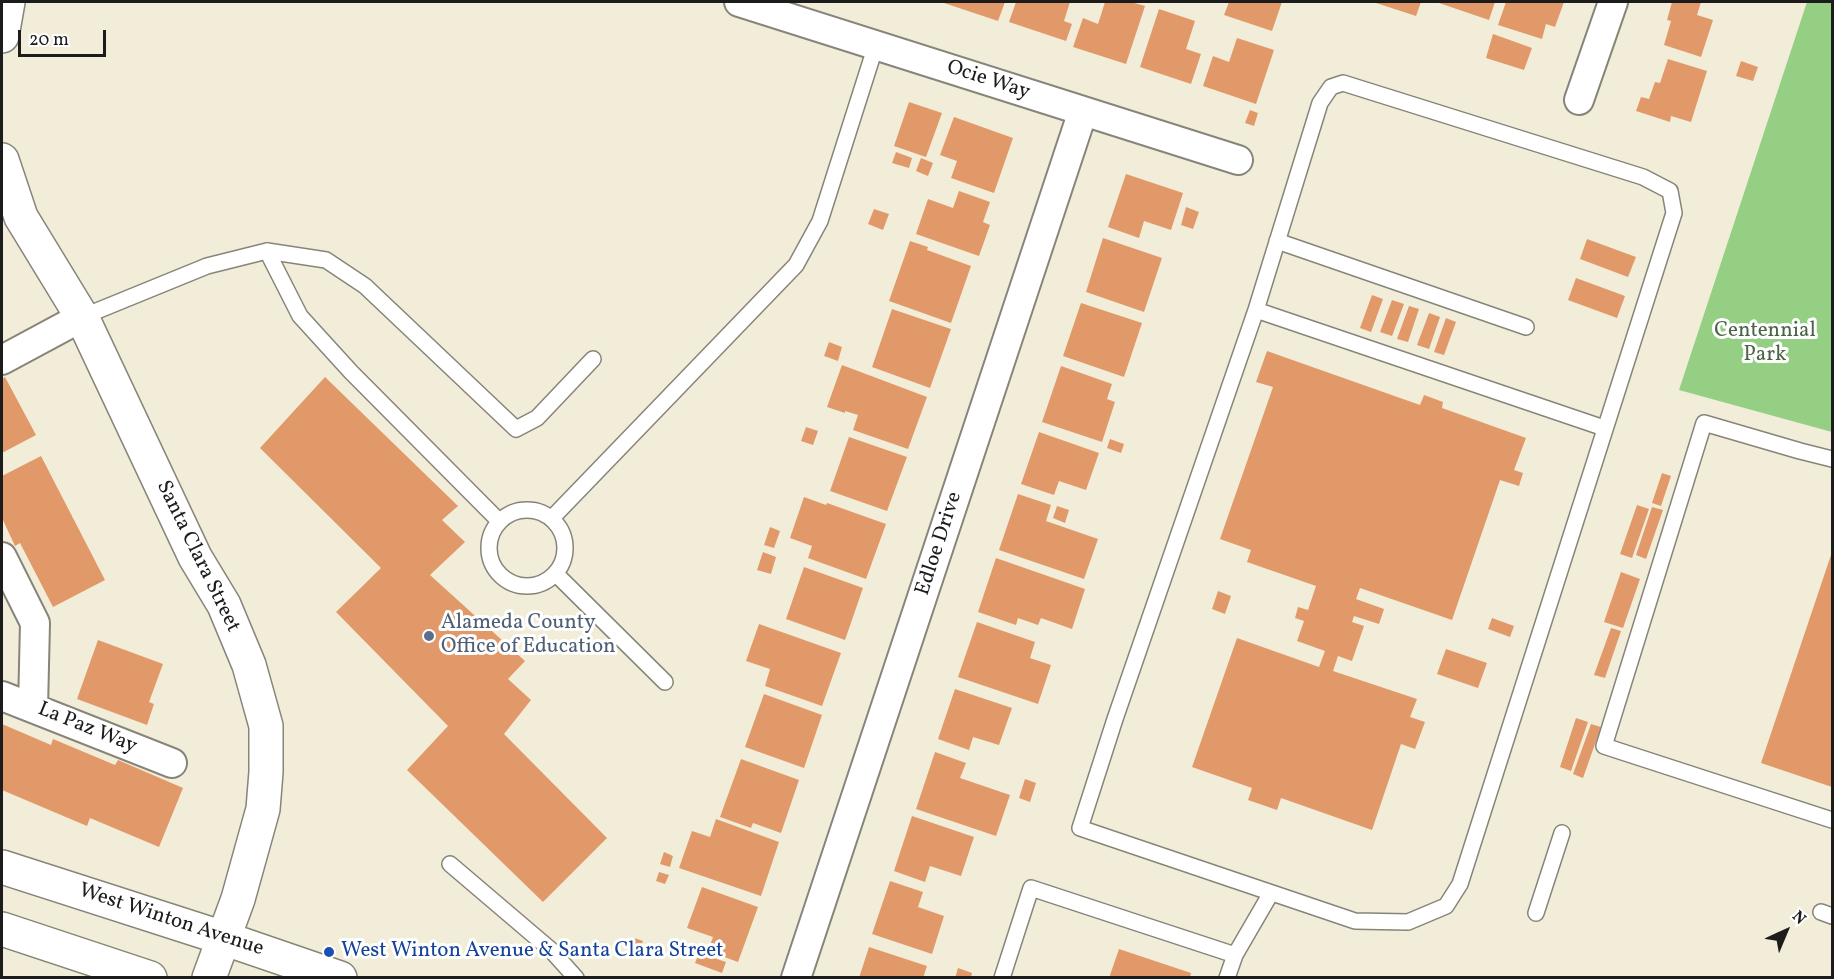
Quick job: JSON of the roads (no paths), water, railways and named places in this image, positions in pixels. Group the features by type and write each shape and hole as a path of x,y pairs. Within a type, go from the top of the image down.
{"main road":[{"path":"2,36 8,2"},
{"name":"Santa Clara Street","path":"2,160 21,217 82,317 195,557 224,605 249,665 266,726 263,809 238,899 209,978"},
{"name":"West Winton Avenue","path":"2,867 340,978"},
{"path":"2,929 150,978"}],"street":[{"name":"Ocie Way","path":"739,2 1238,160"},
{"path":"1579,100 1613,2"},
{"name":"Edloe Drive","path":"796,978 1083,111"},
{"path":"2,360 82,317"},
{"path":"2,557 35,623 33,708"},
{"name":"La Paz Way","path":"2,696 172,764"}],"lane":[{"path":"552,518 796,265 820,222 876,45"},
{"path":"1342,83 1643,177 1670,191 1674,213 1460,884 1446,906 1408,922 1354,921 1080,828 1115,719 1256,310 1277,241 1320,103 1331,87 1342,83"},
{"path":"1277,241 1526,327"},
{"path":"267,250 300,316 351,372 499,521"},
{"path":"82,317 207,266 267,250 326,260 365,286 516,429 537,418 593,359"},
{"path":"1256,310 1604,428"},
{"path":"1833,459 1704,423 1604,746 1833,820"},
{"path":"525,509 540,511 552,518 562,530 566,546 564,561 556,574 542,584 525,586 508,581 495,570 489,554 490,536 499,521 511,512 525,509"},
{"path":"556,574 665,682"},
{"path":"1536,913 1562,833"},
{"path":"450,864 551,950 576,978"},
{"path":"1002,978 1031,888 1235,955"},
{"path":"1227,978 1235,955 1271,893"}],"place":[{"name":"Alameda County Office of Education","path":"429,636"},
{"name":"West Winton Avenue & Santa Clara Street","path":"329,952"}],"park label":[{"name":"Centennial Park","path":"1765,344"}]}
